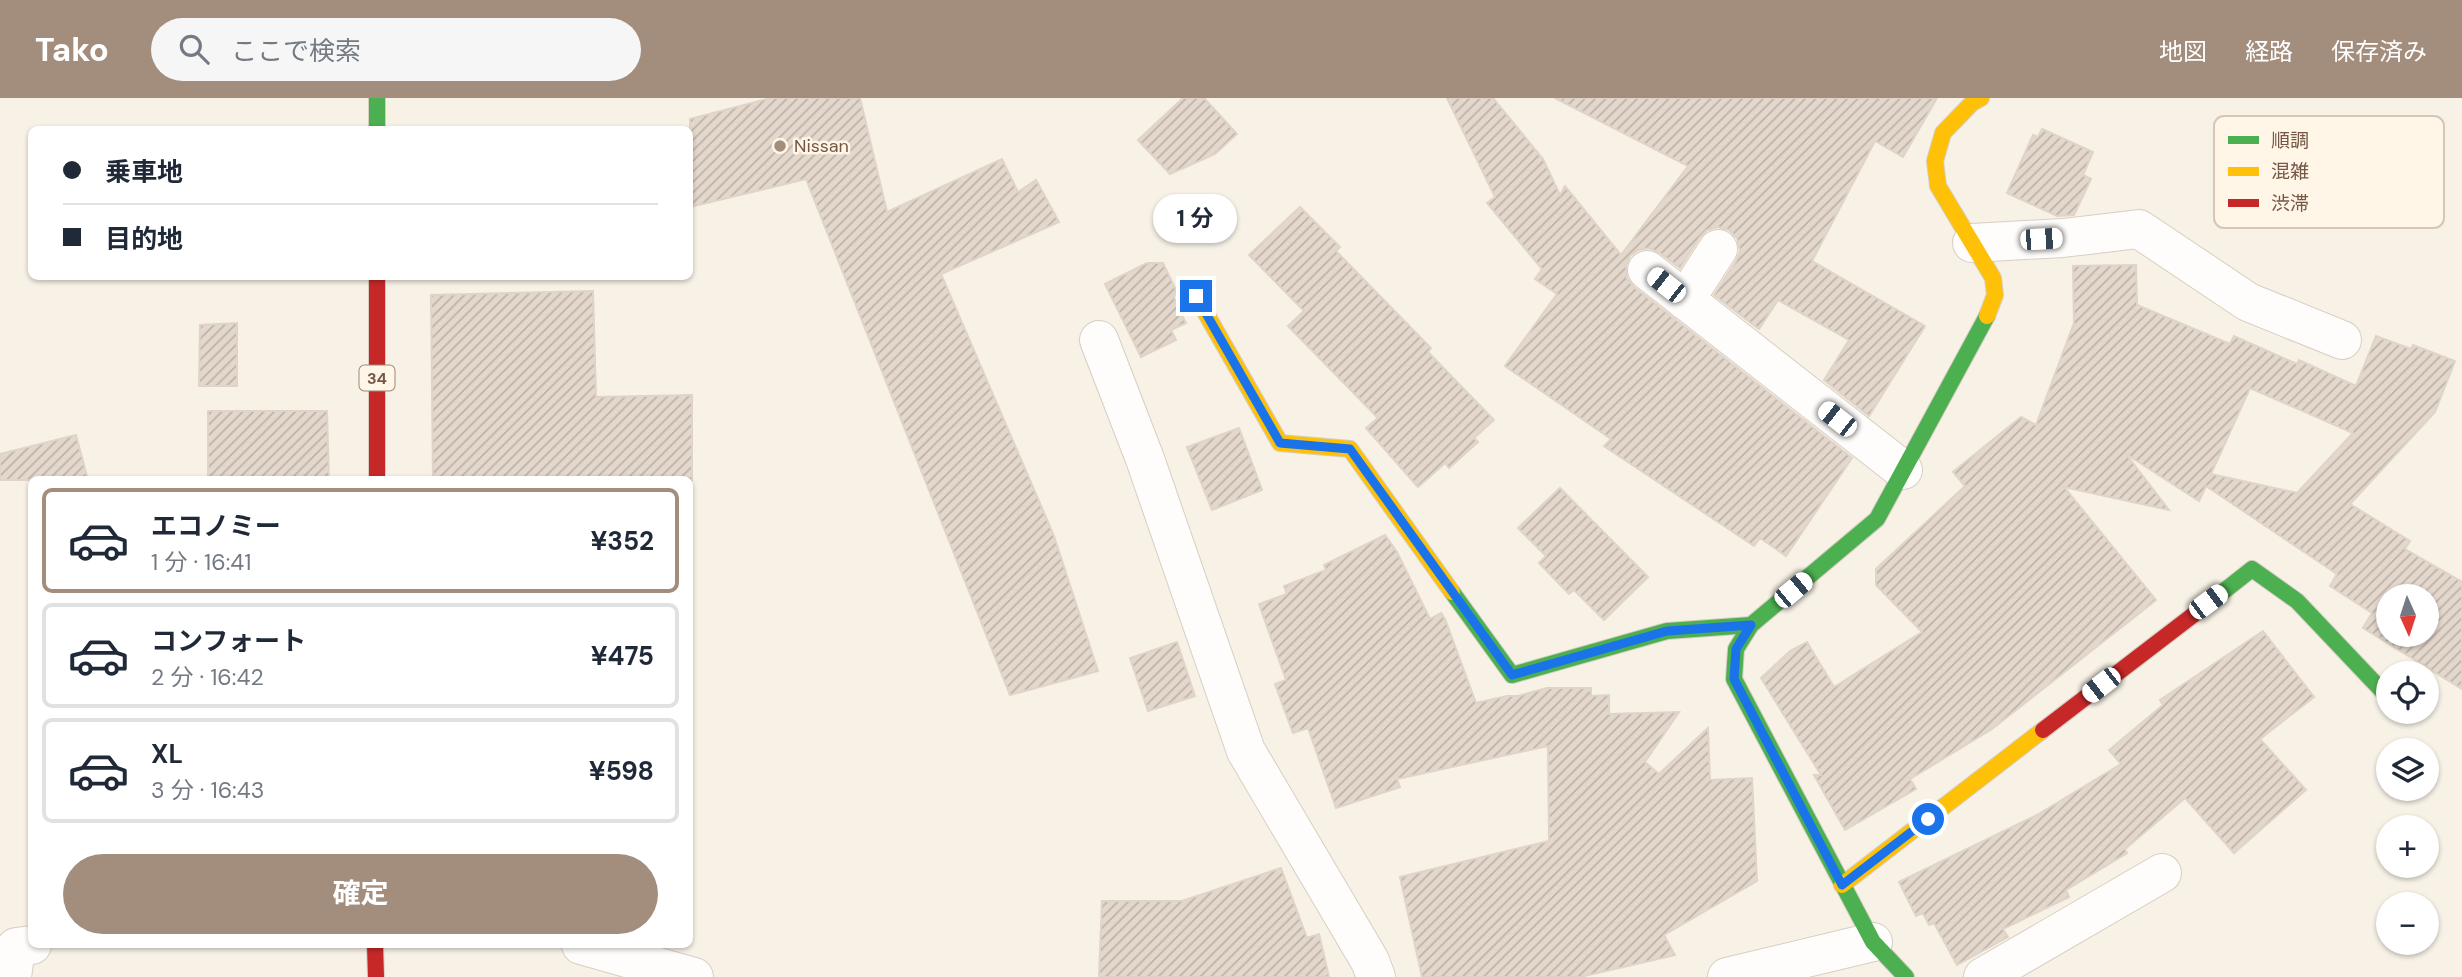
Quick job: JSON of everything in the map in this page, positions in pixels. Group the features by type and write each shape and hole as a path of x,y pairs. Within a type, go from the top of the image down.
{"main road":[{"path":"377,98 377,126"},
{"path":"1906,977 1873,942 1734,679 1736,649 1751,625 1877,519 1993,305 1993,278 1938,186 1935,161 1943,133 1972,103 1981,98"},
{"name":"34","path":"377,280 377,476"},
{"path":"1196,296 1280,443 1350,449 1512,675 1667,631 1751,625"},
{"path":"1842,885 2252,569 2297,601 2376,684"},
{"path":"375,948 376,977"}],"street":[{"path":"1972,243 2063,238 2138,229 2248,302 2342,340"},
{"path":"1685,300 1718,249"},
{"path":"1647,270 1903,470"},
{"path":"1099,340 1145,459 1246,751 1370,961 1376,977"},
{"path":"1983,977 2162,873"},
{"path":"1727,977 1873,942"},
{"path":"12,977 16,947 28,946"},
{"path":"592,948 694,977"}],"building":[{"path":"771,98 860,98 887,212 1002,159 1018,192 1036,180 1059,222 941,274 1054,536 1098,671 1010,695 806,179 693,206 693,126 690,126 690,119"},
{"path":"1183,98 1204,98 1237,134 1215,154 1170,174 1138,140"},
{"path":"1447,98 1493,98 1543,159 1560,195 1565,186 1621,255 1688,166 1555,98 1937,98 1903,157 1875,141 1812,261 1925,326 1869,416 1824,380 1849,340 1778,300 1759,329 1714,295 1740,251 1737,238 1729,230 1718,227 1707,230 1680,268 1649,248 1638,250 1630,256 1626,266 1627,278 1634,287 1852,458 1786,556 1760,538 1754,546 1604,446 1611,439 1505,366 1557,294 1535,279 1542,269 1487,203 1495,197"},
{"path":"2042,129 2093,152 2083,175 2091,179 2074,215 2057,216 2007,193 2033,135 2038,137"},
{"path":"1300,207 1340,247 1336,251 1431,348 1428,352 1494,420 1474,438 1478,442 1449,468 1445,463 1418,487 1366,428 1378,418 1288,326 1304,311 1249,255"},
{"path":"1147,263 1163,263 1176,290 1174,297 1186,323 1171,330 1176,340 1141,357 1105,284"},
{"path":"2136,265 2137,305 2230,344 2234,336 2297,364 2299,360 2356,386 2376,336 2411,349 2413,345 2455,361 2435,412 2350,504 2410,541 2405,549 2462,582 2462,689 2439,675 2439,661 2417,661 2395,648 2440,648 2440,584 2376,584 2376,636 2363,628 2372,613 2330,586 2337,574 2206,486 2199,501 2126,454 2169,510 2064,487 2156,600 1992,729 1910,779 1916,789 1845,830 1814,775 1821,775 1761,678 1790,651 1807,642 1834,687 1922,632 1876,585 1876,569 1965,486 1953,472 2021,417 2036,425 2074,323 2073,266","holes":["2250,388 2353,433 2297,493 2211,474"]},
{"path":"593,291 596,397 692,395 692,476 433,476 431,295"},
{"path":"237,323 237,386 199,386 200,325"},
{"path":"208,411 327,411 329,476 208,476"},
{"path":"1239,428 1262,490 1212,510 1187,447"},
{"path":"76,435 87,476 28,476 28,480 0,480 0,454"},
{"path":"1560,488 1648,577 1604,620 1574,590 1569,594 1539,563 1546,556 1518,528"},
{"path":"1385,535 1397,552 1430,619 1441,613 1445,619 1476,703 1547,688 1591,688 1591,696 1609,695 1609,714 1679,712 1645,762 1659,774 1708,728 1710,780 1752,778 1757,881 1664,935 1675,955 1580,977 1422,977 1400,877 1549,841 1548,746 1397,779 1400,787 1336,808 1308,728 1293,733 1275,684 1286,680 1259,604 1287,594 1284,586 1326,570 1324,565"},
{"path":"2263,631 2314,697 2260,739 2306,790 2234,853 2185,798 2125,849 2127,853 2066,890 2069,897 2003,929 2008,937 1957,965 1934,923 1929,925 1923,913 1916,916 1899,882 2037,815 2121,764 2109,750 2163,705 2160,700"},
{"path":"1177,642 1195,696 1148,711 1130,658"},
{"path":"1281,868 1307,938 1319,934 1329,977 1099,977 1102,901 1182,901"}],"traffic: fast":[{"path":"377,98 377,126"},
{"path":"1906,977 1873,942 1734,679 1736,649 1751,625 1877,519 1987,316"},
{"path":"2205,606 2252,569 2297,601 2376,684"},
{"path":"1452,592 1512,675 1667,631 1751,625"}],"traffic: slow":[{"path":"1981,98 1972,103 1943,133 1935,161 1938,186 1993,278 1995,295 1987,316"},
{"path":"1196,296 1280,443 1350,449 1452,592"},
{"path":"1842,885 2043,730"}],"traffic: jam":[{"path":"377,280 377,476"},
{"path":"2043,730 2205,606"},
{"path":"375,948 376,977"}],"place":[{"name":"Nissan","path":"780,146"}],"route":[{"path":"1196,296 1280,443 1350,449 1512,675 1667,631 1751,625 1736,649 1734,679 1842,885 1928,819"}]}
